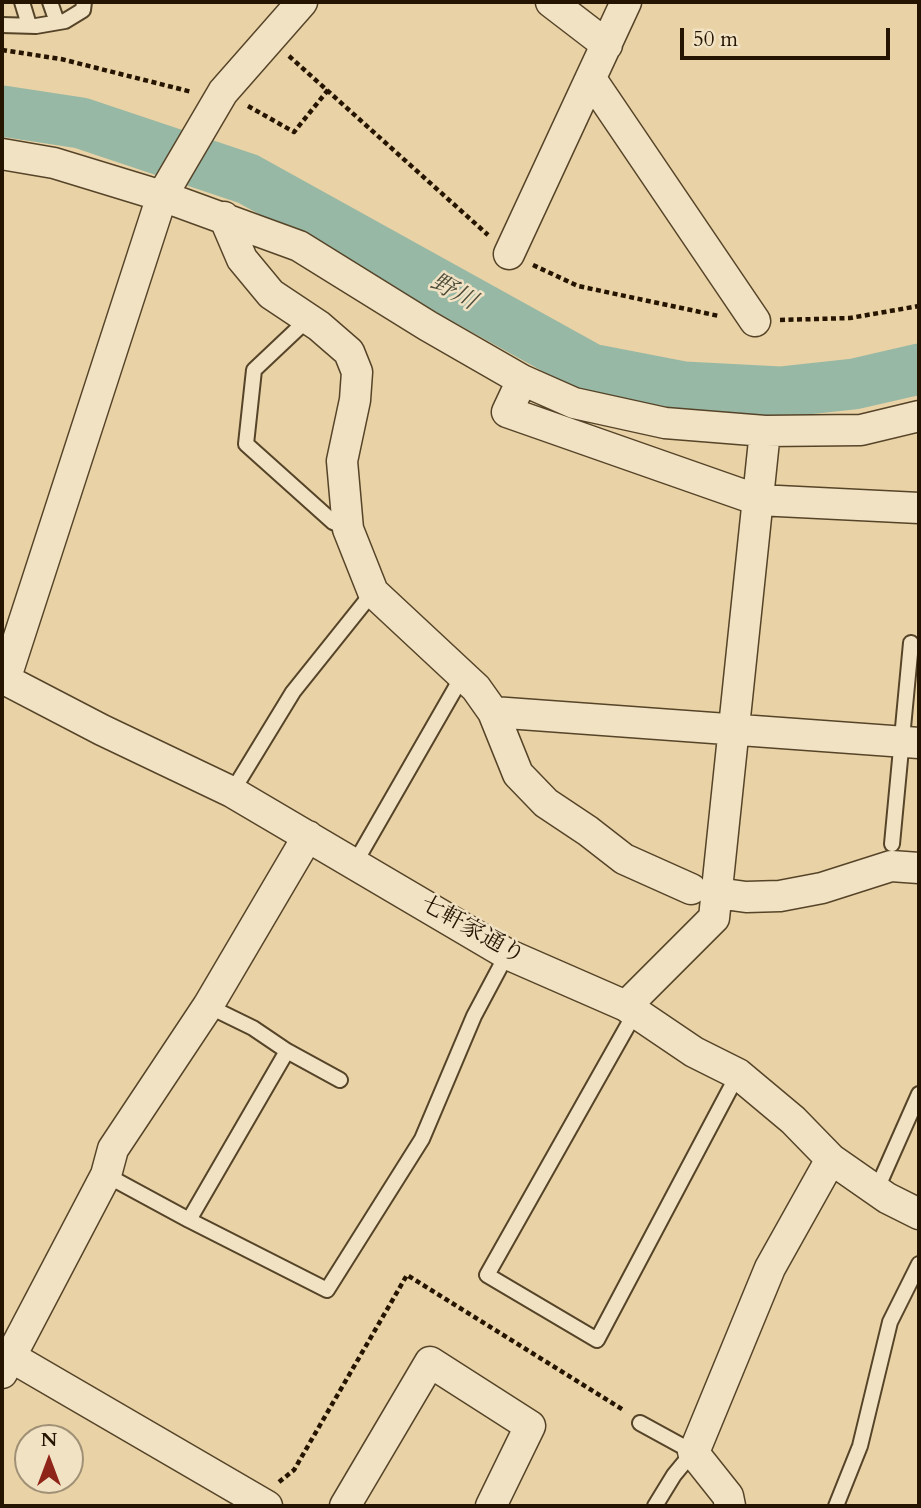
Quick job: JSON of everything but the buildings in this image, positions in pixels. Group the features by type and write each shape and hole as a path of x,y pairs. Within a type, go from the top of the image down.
{"street":[{"path":"3,679 162,197 221,96 302,2"},
{"path":"551,2 607,45"},
{"path":"509,254 626,2"},
{"path":"591,79 755,321"},
{"path":"2,154 54,163 224,217 299,246 428,326 522,380 574,403 665,423 765,431 861,430 919,416"},
{"path":"224,217 242,259 271,293 309,319 349,352 357,372 355,400 342,461 348,529 373,592 476,688 493,712 518,774 546,803 624,859 704,891 746,897 780,896 822,888 891,866 919,868"},
{"path":"522,380 507,412 758,500 919,508"},
{"path":"631,1009 714,918 704,891 735,729 765,431"},
{"name":"七軒家通り","path":"3,679 232,792 507,954 631,1009 694,1052 738,1074 831,1158 876,1191 919,1214"},
{"path":"493,712 909,742"},
{"path":"267,1506 6,1365 106,1175 113,1149 208,1006 309,836"},
{"path":"730,1506 728,1496 693,1452 770,1268 831,1158"},
{"path":"345,1506 430,1362 530,1426 491,1506"}],"lane":[{"path":"22,2 29,25"},
{"path":"50,2 57,22"},
{"path":"2,25 29,25 65,20 83,10 84,2"},
{"path":"309,319 254,370 246,444 334,522 348,529"},
{"path":"232,792 293,692 373,592"},
{"path":"892,844 909,742 911,643"},
{"path":"355,863 463,675"},
{"path":"106,1175 327,1290 422,1139 474,1016 507,954"},
{"path":"208,1006 253,1028 286,1051 340,1080"},
{"path":"631,1009 487,1275 597,1340 738,1074"},
{"path":"189,1220 286,1051"},
{"path":"876,1191 919,1094"},
{"path":"836,1506 860,1446 890,1322 919,1264"},
{"path":"640,1423 693,1452 674,1475 655,1506"}],"path":[{"path":"270,40 509,254 578,286 711,315 755,321 850,318 919,306"},
{"path":"2,50 61,59 221,96 294,132 328,90"}],"waterway":[{"name":"野川","path":"2,111 81,123 248,179 591,369 684,387 780,392 854,384 919,369"}]}
